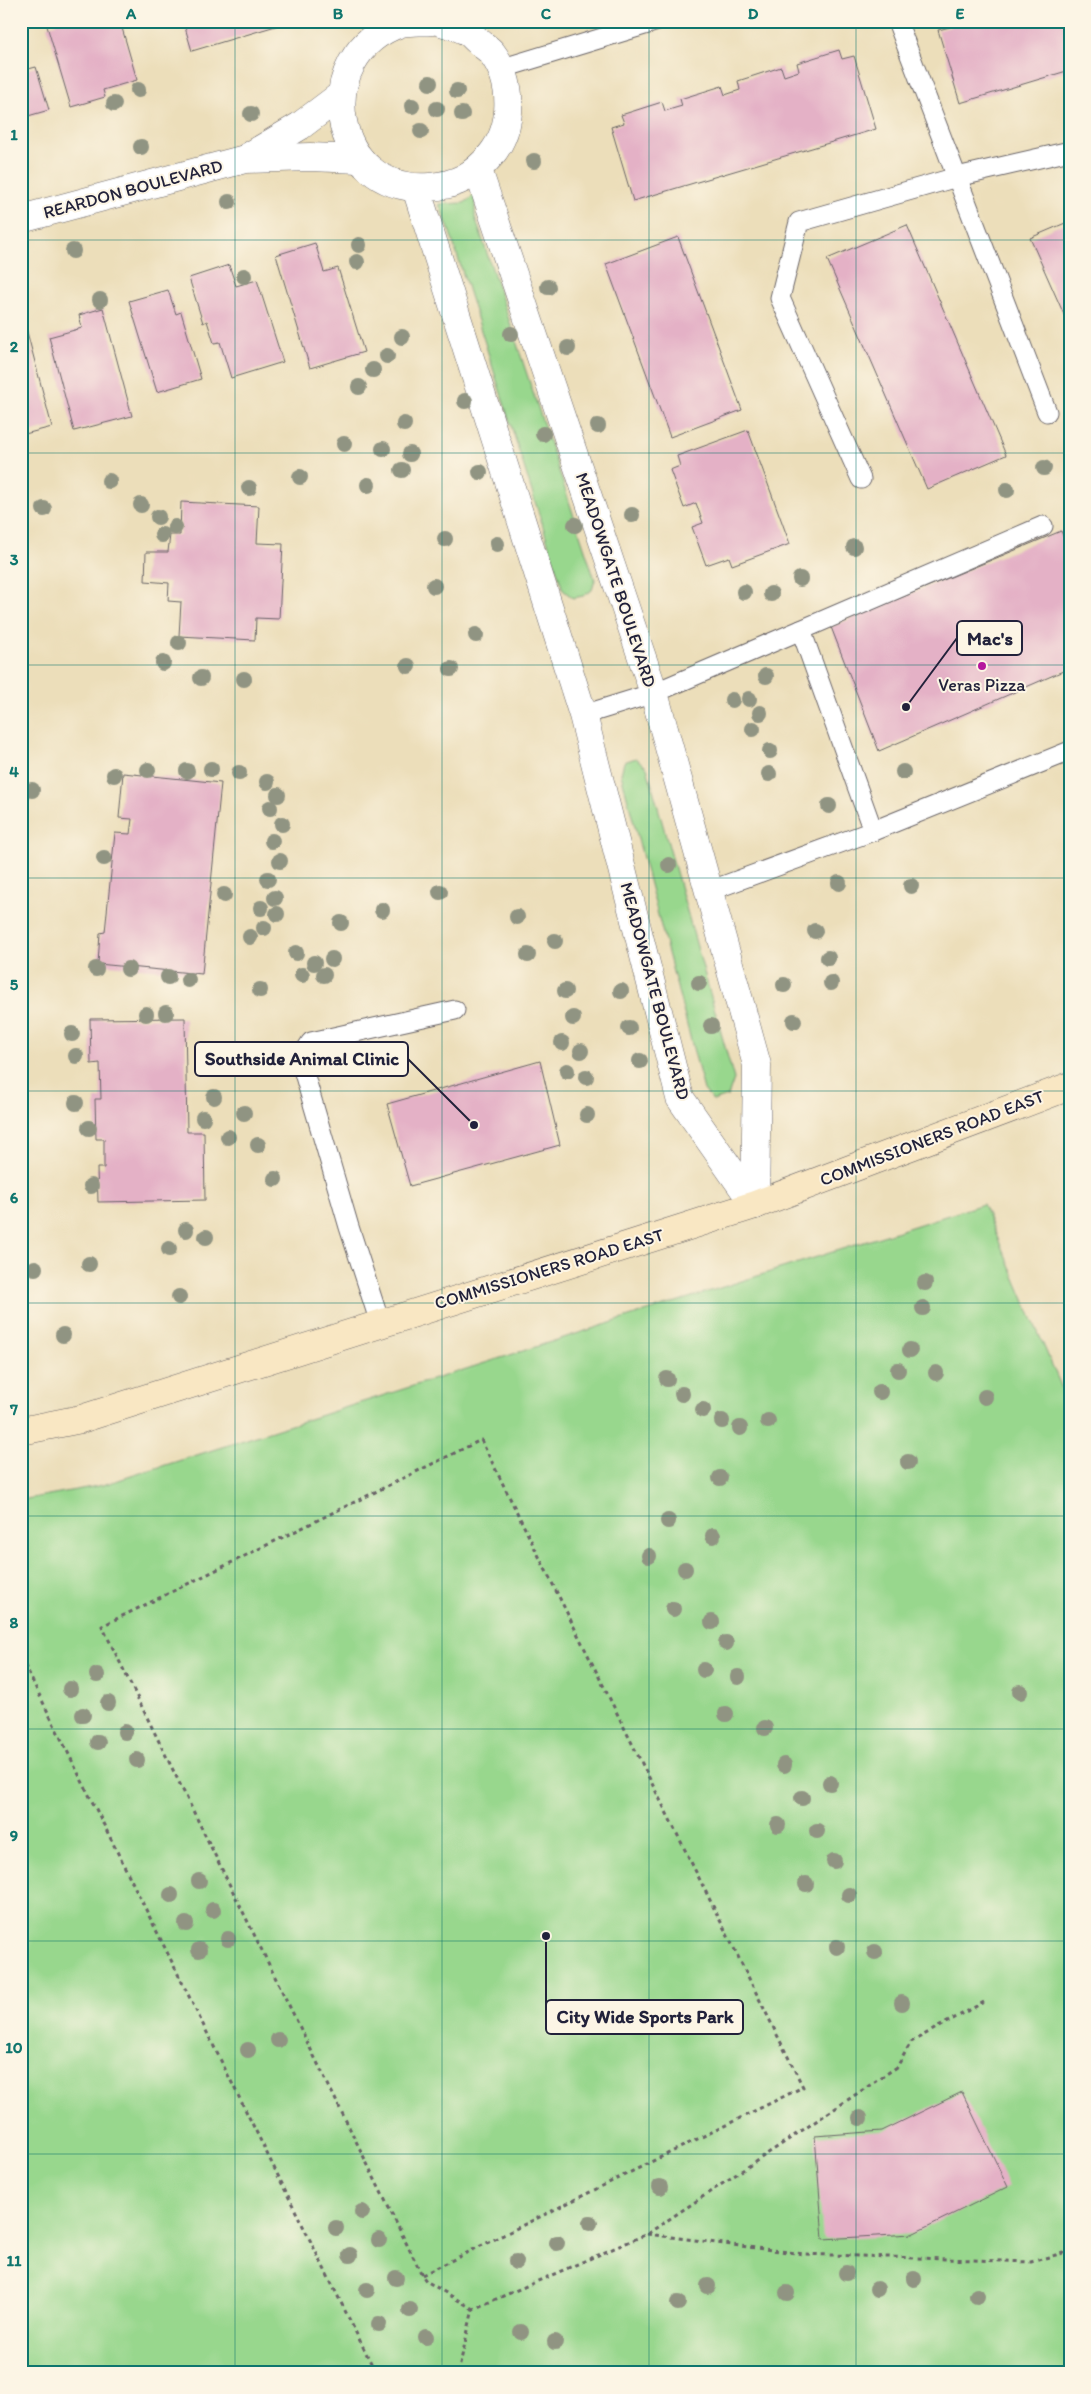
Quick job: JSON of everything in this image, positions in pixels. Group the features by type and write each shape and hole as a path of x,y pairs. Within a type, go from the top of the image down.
{"main road":[{"name":"COMMISSIONERS ROAD EAST","path":"21,1431 81,1419 380,1322 754,1205 1070,1086"}],"street":[{"path":"432,21 402,23 372,30 351,64 341,95 341,118 348,140 360,159 385,180 416,188 449,186 478,170 499,145 509,114 507,82 492,53 467,31 438,21"},
{"name":"REARDON BOULEVARD","path":"245,159 300,126 341,95"},
{"name":"REARDON BOULEVARD","path":"21,218 245,159 310,157 360,159"},
{"name":"MEADOWGATE BOULEVARD","path":"478,170 654,693 757,1065 754,1205"},
{"name":"MEADOWGATE BOULEVARD","path":"416,188 583,715 680,1098 754,1205"}],"lane":[{"path":"500,69 658,21"},
{"path":"897,21 1047,412"},
{"path":"861,479 780,298 799,222 957,177 1070,151"},
{"path":"583,715 654,693 1043,526"},
{"path":"801,630 873,831"},
{"path":"708,891 873,831 1070,751"},
{"path":"380,1322 349,1227 300,1059 312,1042 455,1010"}],"path":[{"path":"21,1054 28,1050"},
{"path":"422,2275 803,2087 481,1440 102,1626 422,2275 426,2282 473,2310"},
{"path":"21,1658 376,2373"},
{"path":"473,2310 647,2234 897,2067 911,2042 984,2002"},
{"path":"647,2234 803,2254 1031,2262 1070,2251"},
{"path":"458,2373 473,2310"}],"green space":[{"path":"475,195 475,217 595,580 592,590 583,596 573,598 563,590 448,226 439,204 464,203"},
{"path":"636,758 647,768 734,1079 728,1096 713,1101 704,1090 621,774 624,762"},
{"path":"983,1204 1070,1407 1070,2373 21,2373 21,1500 103,1485"}],"building":[{"path":"55,21 120,21 137,80 103,90 105,97 71,107 47,26 56,24"},
{"path":"192,21 289,22 192,51 184,24"},
{"path":"948,21 1070,21 1070,70 960,103 938,30 950,27"},
{"path":"839,50 842,59 854,56 876,129 633,201 611,127 624,123 621,115 662,102 665,111 682,106 680,99 722,86 725,95 740,90 738,81 781,67 784,76 799,71 797,63"},
{"path":"36,67 49,110 21,118 21,71"},
{"path":"1070,221 1070,328 1030,238"},
{"path":"907,225 1006,455 927,489 827,259"},
{"path":"678,237 742,410 670,437 606,264"},
{"path":"315,243 324,272 338,268 364,352 310,368 276,255"},
{"path":"229,265 236,286 257,280 283,362 231,378 220,342 214,343 207,321 203,323 189,278"},
{"path":"168,290 176,314 181,312 201,379 157,392 129,301"},
{"path":"103,308 132,416 74,431 49,337 82,328 79,315"},
{"path":"26,328 52,427 21,435 21,329"},
{"path":"748,430 790,544 732,565 729,557 706,565 692,527 703,523 696,503 684,508 670,470 680,466 677,456"},
{"path":"181,502 259,506 257,543 283,544 279,619 256,618 255,640 179,636 181,602 168,601 169,583 145,581 146,552 168,552 170,535 180,535"},
{"path":"1061,531 1070,553 1070,668 879,751 831,627"},
{"path":"123,773 221,783 202,974 98,964 100,933 105,932 115,833 130,834 132,819 119,818"},
{"path":"185,1018 187,1132 204,1132 205,1200 98,1202 97,1168 104,1168 104,1139 96,1139 95,1099 101,1099 100,1063 91,1064 90,1019"},
{"path":"540,1061 560,1145 410,1186 387,1104"},
{"path":"962,2092 1008,2187 912,2234 823,2239 815,2136 882,2131"}],"place":[{"name":"Veras Pizza","path":"982,666"},
{"name":"Mac's","path":"906,707"},
{"name":"Southside Animal Clinic","path":"474,1125"},
{"name":"City Wide Sports Park","path":"546,1936"}]}
